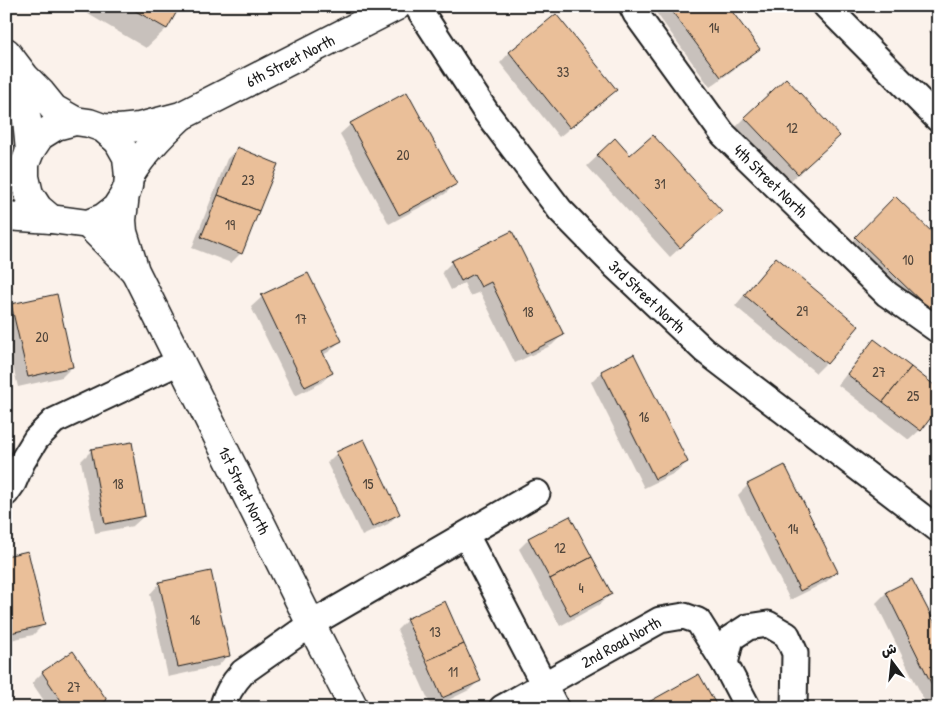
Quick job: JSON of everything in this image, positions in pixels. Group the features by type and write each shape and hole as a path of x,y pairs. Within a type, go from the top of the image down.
{"street":[{"name":"6th Street North","path":"103,128 138,127 181,116 397,6"},
{"name":"3rd Street North","path":"417,6 486,112 560,210 616,267 704,350 938,529"},
{"name":"4th Street North","path":"632,6 723,134 887,294 938,330"},
{"path":"826,6 938,118"},
{"path":"6,216 88,224 103,218 116,208 127,186 127,158 118,141 103,128 90,123 75,121 54,109 25,77 9,55"},
{"path":"9,55 26,120 28,194 38,208 51,219"},
{"name":"6th Street North","path":"127,186 136,164 181,116"},
{"path":"6,205 40,136 56,126 75,121"},
{"name":"1st Street North","path":"127,186 122,220 123,232 135,272 310,624 354,708"},
{"name":"1st Street North","path":"88,224 135,272"},
{"path":"6,492 13,483 22,462 36,439 54,421 179,362"},
{"path":"222,708 229,690 239,676 310,624 537,494"},
{"path":"466,535 556,708"},
{"name":"2nd Road North","path":"502,708 660,620 684,616 698,621 725,664 748,708"},
{"path":"725,664 731,638 748,627 768,624 786,635 795,653 794,708"}],"building":[{"path":"127,6 180,6 167,29"},
{"path":"668,6 728,6 760,49 721,77"},
{"path":"556,14 617,90 570,128 509,52"},
{"path":"786,78 840,136 798,174 744,117"},
{"path":"407,92 457,184 399,215 350,123"},
{"path":"653,135 722,211 680,248 597,155 615,138 630,155"},
{"path":"237,147 278,164 259,211 218,195"},
{"path":"218,195 259,211 242,254 201,237"},
{"path":"895,196 938,238 938,280 934,285 938,289 938,309 933,313 855,237"},
{"path":"512,231 564,335 526,354 491,282 481,287 474,274 461,281 451,261"},
{"path":"776,257 859,326 827,364 744,295"},
{"path":"308,273 342,341 322,351 333,373 305,387 261,295"},
{"path":"57,294 73,367 28,377 11,304"},
{"path":"874,339 911,367 883,402 847,374"},
{"path":"634,354 688,462 655,479 601,371"},
{"path":"911,367 938,388 938,408 921,431 883,402"},
{"path":"364,439 400,514 372,527 336,452"},
{"path":"132,442 145,516 105,524 91,449"},
{"path":"785,465 838,572 800,591 747,484"},
{"path":"570,516 592,557 550,579 528,538"},
{"path":"28,551 45,625 6,634 6,556"},
{"path":"592,557 612,594 570,616 550,579"},
{"path":"211,571 230,656 178,667 159,582"},
{"path":"912,579 938,629 938,697 886,592"},
{"path":"445,601 464,644 426,661 406,619"},
{"path":"464,644 481,681 442,698 426,661"},
{"path":"73,651 107,700 96,708 66,708 42,672"},
{"path":"699,674 718,708 638,708"}]}
